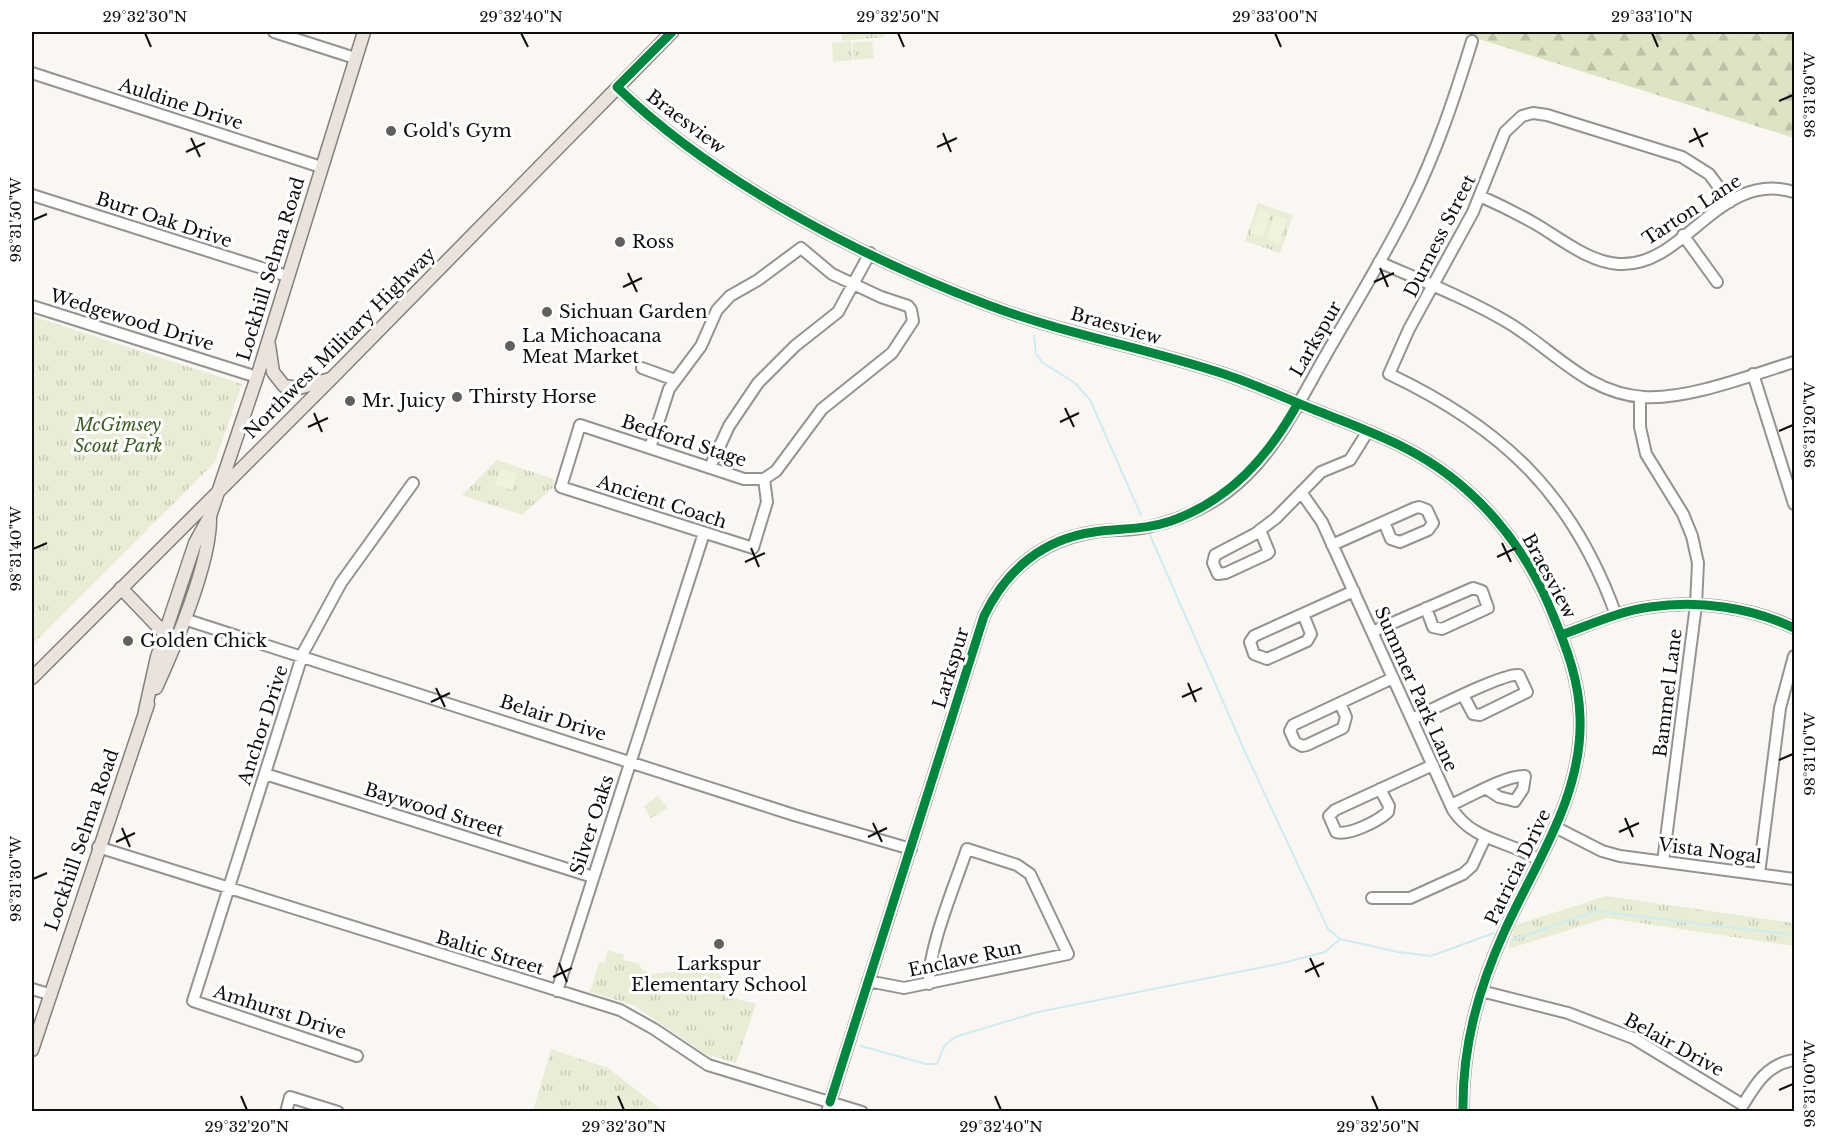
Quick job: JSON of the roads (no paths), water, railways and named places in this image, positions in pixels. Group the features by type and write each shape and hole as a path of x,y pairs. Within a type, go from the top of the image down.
{"main road":[{"name":"Lockhill Selma Road","path":"145,711 165,634 195,543 210,516 218,493 364,32"},
{"name":"Northwest Military Highway","path":"32,678 331,379 672,32"},
{"path":"268,339 273,372 279,382 291,388 331,379"},
{"name":"Lockhill Selma Road","path":"32,1050 145,711 184,619 210,534 210,516"},
{"path":"183,581 184,590 180,611 184,619"},
{"path":"121,588 165,634"}],"street":[{"path":"274,32 356,58"},
{"name":"Larkspur","path":"829,1107 984,616 1005,580 1037,552 1063,540 1095,532 1149,527 1169,522 1208,504 1234,486 1258,464 1298,404 1412,202 1441,133 1472,41"},
{"name":"Auldine Drive","path":"32,73 321,167"},
{"name":"Braesview","path":"617,87 666,131 720,168 778,205 870,253 992,307 1223,374 1368,431 1407,449 1436,466 1486,508 1527,561 1561,635"},
{"name":"Durness Street","path":"1616,615 1595,562 1575,527 1525,464 1462,412 1389,374 1409,329 1434,286 1480,196 1506,132 1522,116 1533,113 1547,115 1682,157 1709,174 1730,202"},
{"name":"Tarton Lane","path":"1480,196 1532,222 1594,259 1607,263 1628,264 1648,259 1749,191 1762,188 1794,192"},
{"name":"Burr Oak Drive","path":"32,195 287,276"},
{"path":"1683,235 1717,282"},
{"path":"650,447 663,402 675,380 701,346 711,320 723,302 801,248 832,274 852,284"},
{"path":"710,467 729,426 758,383 795,346 834,316 870,253"},
{"path":"1379,262 1470,302 1509,323 1595,385 1640,397 1676,395 1794,362"},
{"name":"Bedford Stage","path":"561,487 580,425 744,478 764,479 782,464 797,439 822,409 897,347 910,327 911,310 905,304 852,284"},
{"name":"Wedgewood Drive","path":"32,306 256,377"},
{"path":"642,368 675,380"},
{"path":"1753,374 1794,504"},
{"name":"Bammel Lane","path":"1640,397 1640,427 1646,454 1683,514 1692,536 1698,563 1696,605 1663,862"},
{"path":"1260,530 1269,552 1226,573 1218,574 1213,563 1215,555 1260,530 1321,472 1354,456 1368,431"},
{"name":"Ancient Coach","path":"561,487 753,548 767,502 764,479"},
{"name":"Anchor Drive","path":"193,1001 302,657 332,598 413,483"},
{"name":"Summer Park Lane","path":"1301,492 1318,516 1354,591 1451,806 1464,825 1485,838 1539,860"},
{"path":"1332,545 1384,522"},
{"name":"Silver Oaks","path":"557,991 704,533"},
{"path":"1372,632 1426,608 1478,588 1488,608 1442,629 1433,627 1426,608"},
{"path":"1303,614 1311,634 1307,641 1267,659 1254,654 1250,642 1254,636 1354,591"},
{"path":"1561,635 1616,615 1649,607 1696,605 1746,611 1793,623"},
{"name":"Belair Drive","path":"184,619 630,760 794,815 911,849"},
{"name":"Patricia Drive","path":"1462,1112 1465,1051 1481,991 1504,933 1572,786 1580,741 1578,695 1561,635"},
{"path":"1759,874 1780,708 1794,656"},
{"path":"1412,719 1463,695 1515,674 1521,678 1527,692 1480,715 1473,714 1463,695"},
{"path":"1340,703 1346,717 1343,728 1307,745 1302,746 1295,742 1290,731 1293,725 1393,678"},
{"path":"1380,789 1389,809 1382,818 1346,832 1336,832 1329,819 1331,813 1380,789 1433,765"},
{"name":"Baywood Street","path":"265,774 593,877"},
{"path":"1451,806 1487,789"},
{"name":"Vista Nogal","path":"1555,827 1615,855 1794,879"},
{"path":"1372,898 1410,898 1463,874 1472,866 1485,838"},
{"name":"Baltic Street","path":"98,847 631,1016 708,1065 829,1107 862,1112"},
{"name":"Enclave Run","path":"868,981 904,988 929,984 1068,954 1030,874 1017,866 967,849 928,972 929,984"},
{"path":"32,989 50,994"},
{"name":"Belair Drive","path":"1481,991 1568,1012 1619,1032 1670,1058 1743,1105 1764,1074 1782,1062 1794,1060"},
{"name":"Amhurst Drive","path":"193,1001 357,1056"},
{"path":"286,1112 290,1097 338,1112"}],"waterway":[{"path":"1034,336 1036,354 1043,363 1075,383 1090,400 1141,515"},
{"path":"1150,535 1246,754 1328,929 1340,939 1398,952 1431,956 1494,933"},
{"path":"1512,940 1596,911 1794,935"},
{"path":"861,1046 926,1064 937,1064 944,1046 955,1037 1038,1012 1283,963 1325,952 1340,939"}],"place":[{"name":"Gold's Gym","path":"391,131"},
{"name":"Ross","path":"620,242"},
{"name":"Sichuan Garden","path":"547,312"},
{"name":"La Michoacana Meat Market","path":"510,346"},
{"name":"Thirsty Horse","path":"457,397"},
{"name":"Mr. Juicy","path":"350,401"},
{"name":"Golden Chick","path":"128,641"},
{"name":"Larkspur Elementary School","path":"719,944"}],"park label":[{"name":"McGimsey Scout Park","path":"118,435"}]}
